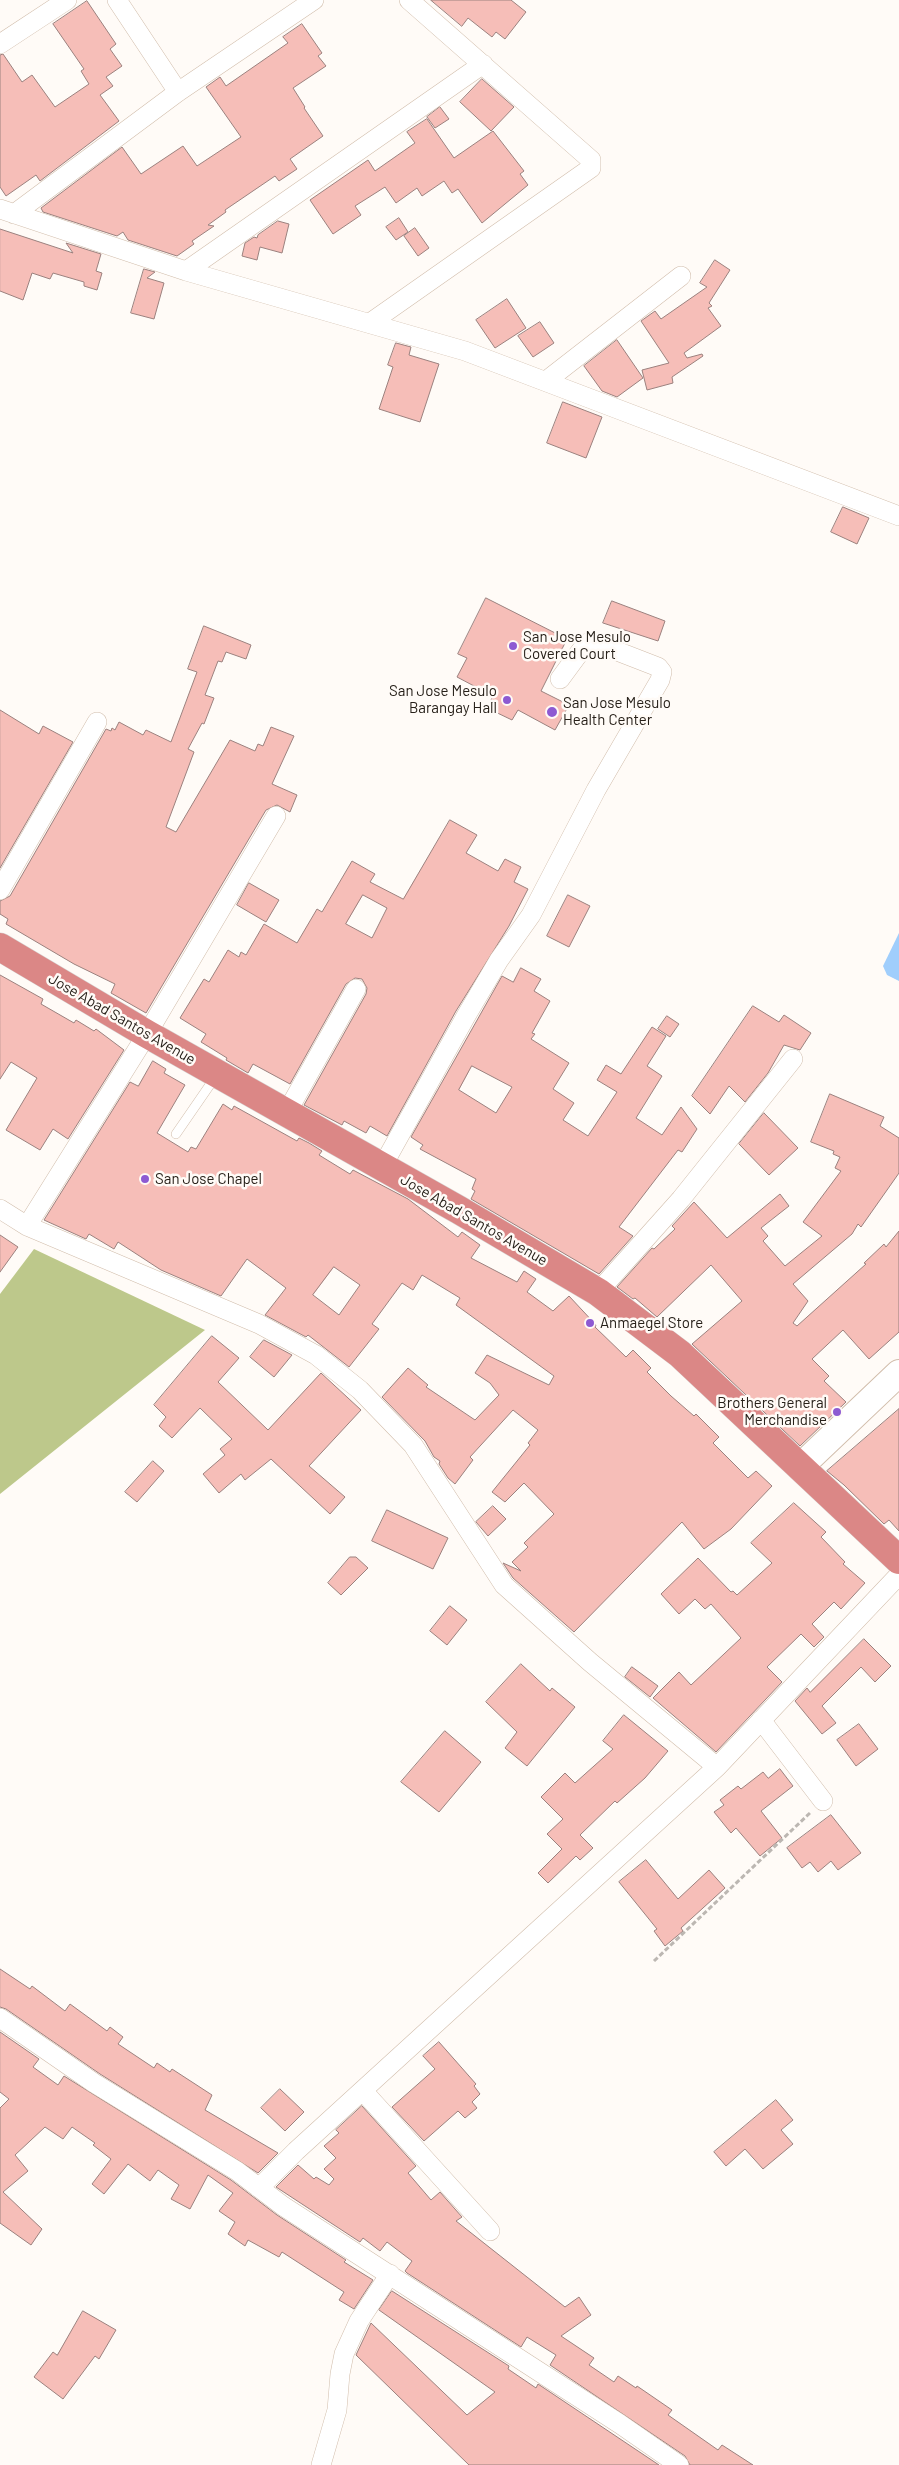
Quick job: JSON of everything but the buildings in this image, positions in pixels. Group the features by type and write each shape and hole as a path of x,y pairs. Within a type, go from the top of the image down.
{"highway":[{"name":"Jose Abad Santos Avenue","path":"0,948 598,1292 680,1354 899,1560"}],"main road":[{"path":"800,1467 899,1373"}],"street":[{"path":"0,44 66,0"},
{"path":"117,0 178,92"},
{"path":"7,211 314,0"},
{"path":"370,323 591,168 591,160 409,0"},
{"path":"186,271 483,64"},
{"path":"7,211 186,271 465,351 899,516"},
{"path":"546,381 681,276"},
{"path":"382,1167 466,1016 500,960 531,915 596,790 660,680 662,672 658,667 592,641 585,645 560,679"},
{"path":"0,890 97,722"},
{"path":"27,1226 147,1034 276,816"},
{"path":"286,1112 356,990"},
{"path":"598,1292 682,1200 793,1059"},
{"path":"0,1209 27,1226 258,1324 316,1355 360,1390 413,1445 504,1584 590,1662 718,1767"},
{"path":"259,2188 296,2151 718,1767 899,1575"},
{"path":"761,1720 823,1801"},
{"path":"0,2018 94,2083 237,2171 259,2188 679,2465"},
{"path":"363,2091 490,2231"},
{"path":"321,2465 337,2410 344,2354 359,2321 390,2274"}],"lane":[{"path":"176,1134 217,1073"}],"path":[{"path":"654,1961 705,1915 823,1801"}],"green space":[{"path":"34,1249 205,1330 0,1494 0,1294"}],"water":[{"path":"899,933 899,981 887,975 883,966"}],"place":[{"name":"San Jose Mesulo Covered Court","path":"513,646"},
{"name":"San Jose Mesulo Barangay Hall","path":"507,700"},
{"name":"San Jose Mesulo Health Center","path":"552,712"},
{"name":"San Jose Chapel","path":"145,1179"},
{"name":"Anmaegel Store","path":"590,1323"},
{"name":"Brothers General Merchandise","path":"837,1412"}]}
